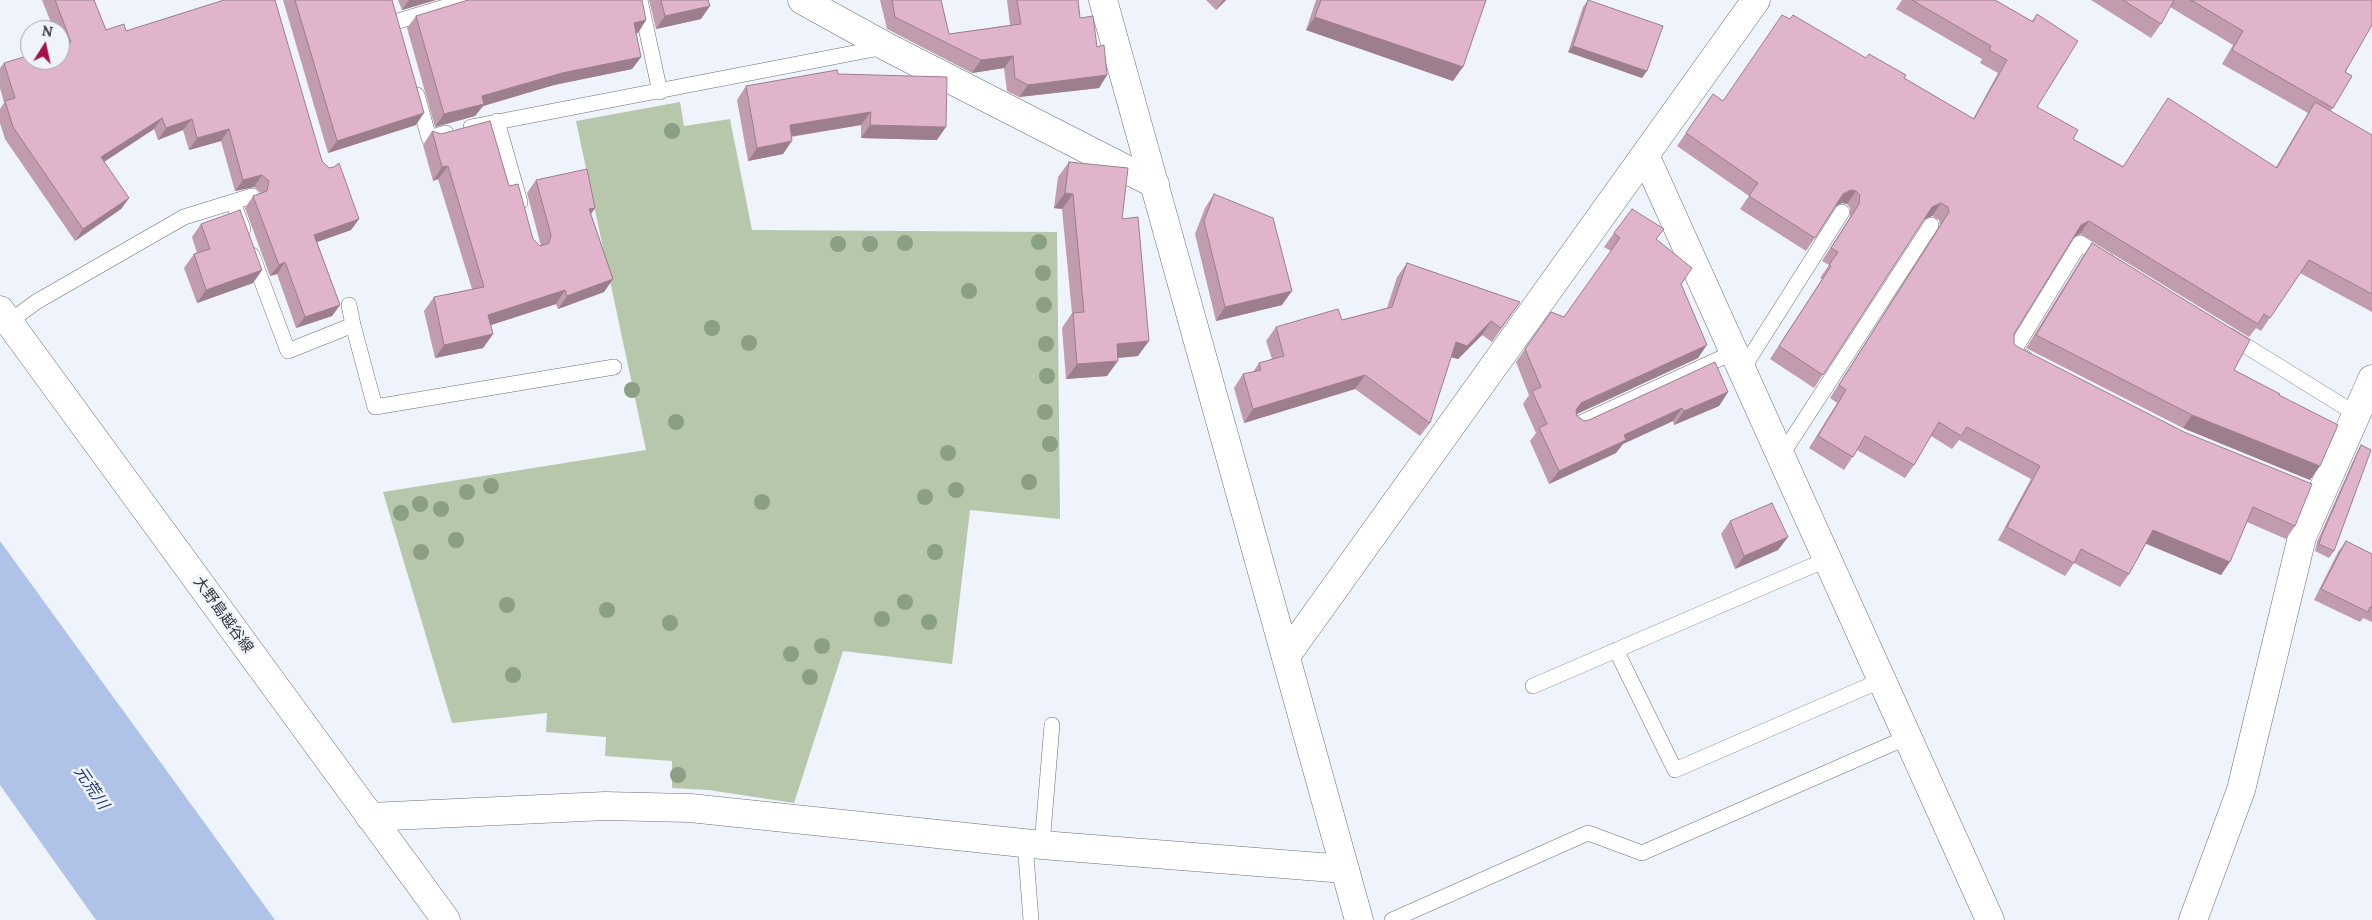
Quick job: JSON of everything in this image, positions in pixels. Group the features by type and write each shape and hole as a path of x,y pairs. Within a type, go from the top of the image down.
{"street":[{"path":"802,0 887,47 1155,184"},
{"path":"1103,0 1359,920"},
{"path":"1286,656 1756,0"},
{"path":"1645,155 1990,920"},
{"name":"大野島越谷線","path":"5,316 446,920"},
{"path":"2193,920 2241,790 2312,490 2356,414 2372,379"},
{"path":"370,817 605,806 690,808 1034,844 1345,869"}],"lane":[{"path":"400,40 393,14 468,0"},
{"path":"640,0 660,92"},
{"path":"414,84 429,138 497,121 660,92 887,47"},
{"path":"497,121 523,213"},
{"path":"5,316 36,302 184,217 252,196"},
{"path":"233,202 288,351 353,325"},
{"path":"1576,425 1738,361 1842,212"},
{"path":"1781,456 1931,224"},
{"path":"2039,365 2013,352 2080,243 2122,269"},
{"path":"348,305 375,407 614,367"},
{"path":"2214,326 2356,414"},
{"path":"1533,686 1828,559"},
{"path":"1616,650 1676,770 1882,680"},
{"path":"1032,920 1034,844 1052,725"},
{"path":"1392,920 1588,833 1642,853 1908,737"}],"green space":[{"path":"680,102 684,126 730,119 752,230 1057,232 1060,519 970,510 952,664 843,651 794,803 709,790 672,788 672,761 605,756 606,737 546,732 547,713 452,723 383,492 646,450 576,121"}],"water":[{"name":"元荒川","path":"0,541 275,920 96,920 0,785"}],"building":[{"path":"55,0 94,0 106,30 124,24 126,31 224,0 275,0 322,161 329,168 339,163 359,219 314,235 340,305 305,317 285,262 279,265 253,196 267,191 269,181 262,175 243,180 229,129 197,138 192,119 166,128 162,118 101,157 129,198 83,229 13,127 5,101 15,98 4,63 20,58 20,70 70,70 70,20 63,20"},
{"path":"295,0 392,0 424,113 337,141"},
{"path":"468,0 642,0 646,20 634,23 641,57 562,73 482,96 484,104 444,114 416,16"},
{"path":"661,0 708,0 710,6 665,16"},
{"path":"892,0 941,0 949,34 1021,24 1017,0 1078,0 1080,18 1093,16 1097,47 1104,45 1107,75 1028,85 1015,78 1013,56 981,60 895,17"},
{"path":"1321,0 1486,0 1463,67 1315,17"},
{"path":"1588,0 1663,26 1647,71 1573,46"},
{"path":"1912,0 1995,0 2033,22 2037,14 2078,41 2037,107 2078,130 2073,139 2123,167 2168,98 2277,168 2315,102 2372,135 2372,294 2309,260 2270,318 2264,314 2258,324 2089,221 2081,225 2014,334 2014,344 2018,347 2184,432 2312,484 2295,526 2253,507 2230,562 2153,530 2129,574 2081,549 2074,563 2007,527 2040,466 1967,427 1961,436 1939,422 1914,465 1865,436 1853,457 1818,436 1846,390 1839,385 1949,212 1948,207 1941,203 1932,207 1823,375 1779,346 1831,266 1829,265 1838,252 1831,248 1859,204 1860,195 1856,191 1851,190 1843,194 1815,238 1749,196 1758,183 1686,133 1713,94 1723,101 1782,15 1790,19 1793,15 1866,58 1869,54 1906,75 1904,78 1974,119 2007,60 1989,50 1991,46"},
{"path":"2123,0 2174,0 2161,24"},
{"path":"2191,0 2372,0 2372,25 2345,72 2352,76 2333,108 2232,50 2243,31"},
{"path":"837,70 838,74 947,77 946,127 870,125 871,112 790,125 792,141 757,148 746,86"},
{"path":"490,121 509,186 518,184 533,239 540,246 549,243 551,235 536,180 587,169 595,208 589,209 613,279 567,296 565,290 488,315 493,334 444,345 434,297 484,287 448,166 442,167 432,131 441,134"},
{"path":"1069,162 1128,168 1122,219 1138,217 1149,341 1117,344 1118,361 1077,364 1073,313 1084,312 1073,194 1065,193"},
{"path":"1214,194 1273,218 1292,291 1225,307 1204,221"},
{"path":"1632,209 1664,229 1656,239 1692,268 1681,284 1707,345 1581,403 1576,410 1577,416 1584,421 1589,420 1715,362 1728,392 1684,411 1682,408 1624,435 1626,440 1559,471 1539,428 1547,424 1532,391 1541,387 1525,349 1551,312 1564,317 1620,238 1614,233"},
{"path":"240,210 262,270 206,290 194,254 210,249 201,224"},
{"path":"2092,243 2250,340 2234,370 2338,425 2320,466 2192,415 2036,335"},
{"path":"1407,263 1520,302 1501,328 1491,321 1467,346 1456,342 1430,423 1365,375 1253,409 1243,374 1261,370 1259,363 1284,356 1276,327 1338,309 1342,320 1392,307"},
{"path":"2361,445 2371,450 2334,551 2319,544"},
{"path":"1772,503 1788,537 1744,556 1730,521"},
{"path":"2346,541 2372,554 2372,608 2370,607 2368,612 2321,589"}]}
